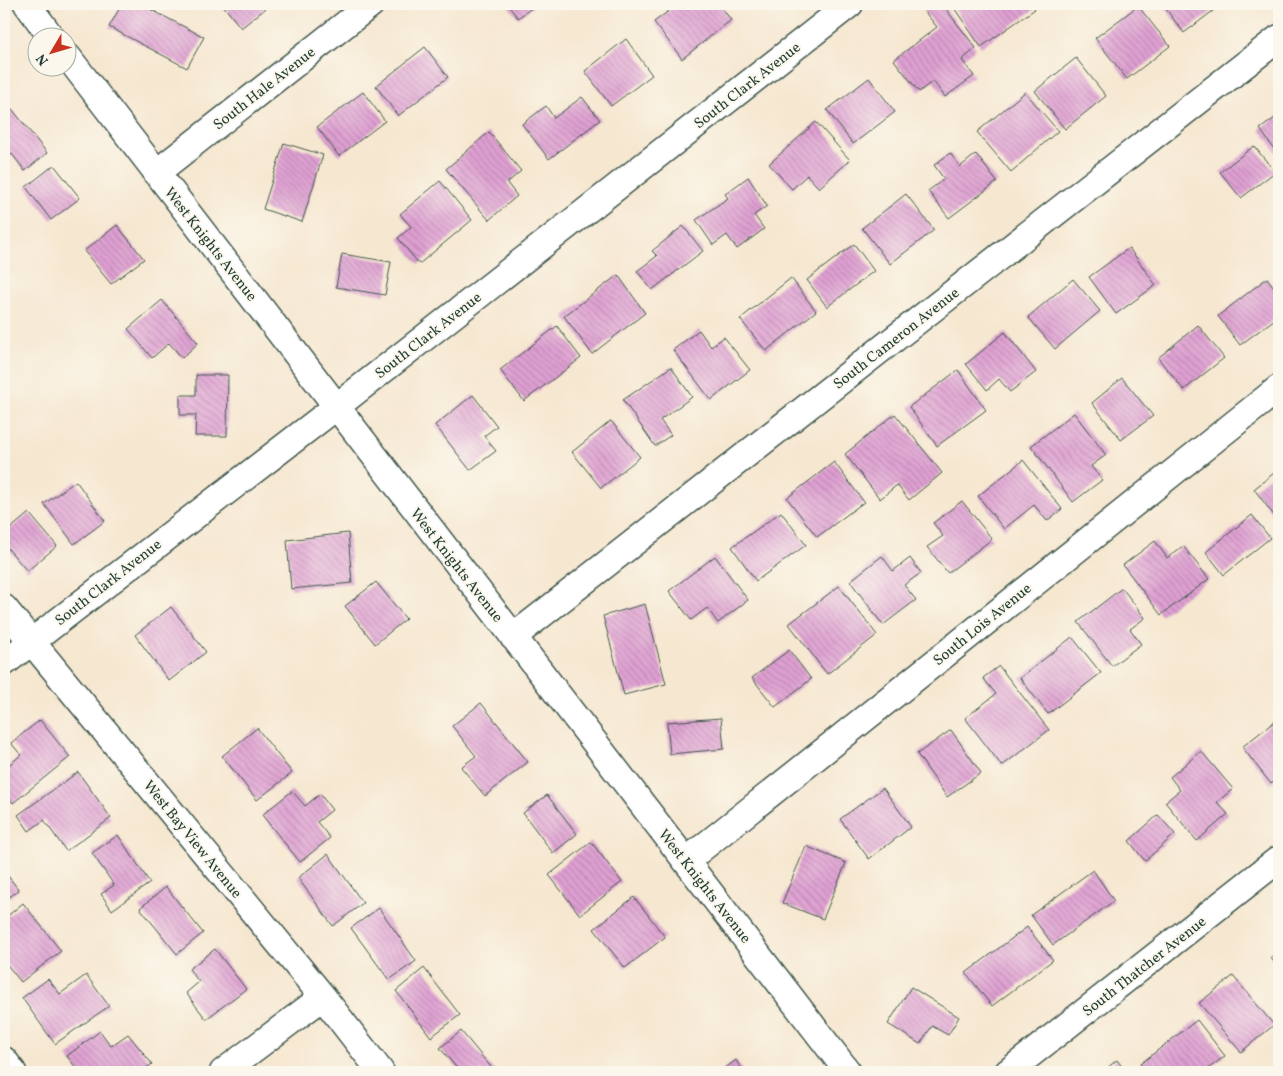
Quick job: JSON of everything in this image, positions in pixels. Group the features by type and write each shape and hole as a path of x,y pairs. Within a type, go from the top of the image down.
{"street":[{"path":"26,4 44,28"},
{"name":"South Hale Avenue","path":"156,173 371,4"},
{"name":"South Clark Avenue","path":"4,663 336,407 850,4"},
{"name":"South Cameron Avenue","path":"513,637 1279,38"},
{"name":"West Knights Avenue","path":"78,70 848,1072"},
{"name":"South Lois Avenue","path":"686,861 1279,388"},
{"name":"West Bay View Avenue","path":"4,608 30,642 323,996 381,1072"},
{"name":"South Thatcher Avenue","path":"1008,1072 1279,859"},
{"path":"224,1072 323,996"},
{"path":"4,1060 13,1072"}],"building":[{"path":"122,4 140,4 204,37 187,68 109,27"},
{"path":"222,4 261,4 265,9 241,28"},
{"path":"507,4 537,4 518,18"},
{"path":"678,4 719,4 731,20 682,59 654,22"},
{"path":"934,4 942,4 976,48 962,60 974,76 945,97 933,81 919,92 894,60 937,27 924,11"},
{"path":"960,4 1032,4 1035,9 981,47 954,8"},
{"path":"1162,4 1222,4 1184,33"},
{"path":"1138,6 1170,46 1127,79 1095,38"},
{"path":"626,39 652,75 611,106 585,71"},
{"path":"425,47 448,77 398,116 376,86"},
{"path":"1076,58 1106,96 1065,129 1035,91"},
{"path":"869,78 895,112 853,144 827,110"},
{"path":"363,92 385,121 339,156 317,127"},
{"path":"1025,92 1058,131 1011,172 977,132"},
{"path":"582,97 600,120 549,159 522,124 546,106 554,118"},
{"path":"12,109 47,153 25,171 12,154 4,160 4,115"},
{"path":"1279,115 1279,156 1260,129"},
{"path":"816,122 850,160 819,188 807,175 792,189 769,164"},
{"path":"489,132 521,171 507,183 517,196 489,220 446,169"},
{"path":"284,143 323,155 302,222 263,209"},
{"path":"1254,146 1275,172 1241,198 1220,172"},
{"path":"950,153 960,167 976,154 997,182 949,218 928,191 944,179 934,165"},
{"path":"54,165 80,198 51,220 26,187"},
{"path":"748,177 767,206 754,215 764,229 737,249 727,235 713,245 696,220 728,198 725,194"},
{"path":"440,181 472,220 419,264 398,238 411,227 400,214"},
{"path":"906,194 934,230 890,264 862,228"},
{"path":"117,225 144,259 111,284 84,251"},
{"path":"683,226 703,251 652,290 637,271 657,256 652,251"},
{"path":"854,244 874,271 827,307 807,280"},
{"path":"1129,248 1156,285 1116,314 1089,277"},
{"path":"342,254 391,262 385,295 336,287"},
{"path":"618,275 645,313 592,354 564,316"},
{"path":"791,278 816,311 766,351 740,319"},
{"path":"1267,278 1279,294 1279,316 1240,345 1218,316"},
{"path":"1073,279 1100,311 1055,349 1028,317"},
{"path":"162,300 198,343 182,358 169,343 152,358 128,329"},
{"path":"1198,325 1224,358 1184,390 1158,358"},
{"path":"557,326 581,358 524,401 500,370"},
{"path":"699,330 711,347 724,337 750,370 711,400 673,350"},
{"path":"1005,332 1036,372 1010,392 999,379 987,390 966,364"},
{"path":"671,367 692,397 660,420 671,435 655,446 623,400"},
{"path":"958,370 986,410 937,446 909,407"},
{"path":"196,375 228,375 227,436 195,436 196,415 180,415 180,395 196,395"},
{"path":"1122,378 1153,416 1121,440 1092,403"},
{"path":"473,395 497,426 484,436 496,451 470,470 435,425"},
{"path":"1074,413 1106,455 1091,466 1102,480 1073,502 1031,446"},
{"path":"895,414 942,473 909,500 897,485 880,499 845,454"},
{"path":"611,421 640,457 601,488 572,452"},
{"path":"1023,460 1062,509 1047,521 1034,505 1004,529 978,496"},
{"path":"834,462 864,502 817,537 787,498"},
{"path":"1279,469 1279,520 1278,521 1254,489"},
{"path":"76,481 105,521 74,544 44,504"},
{"path":"962,501 992,539 948,573 927,547 943,536 933,523"},
{"path":"781,512 806,545 756,581 732,547"},
{"path":"29,513 57,546 27,571 4,544 4,534"},
{"path":"1252,515 1270,538 1224,575 1206,552"},
{"path":"348,533 352,583 291,589 287,540"},
{"path":"1155,541 1167,558 1183,546 1209,579 1161,615 1123,565"},
{"path":"715,556 748,600 718,623 707,608 691,620 669,591"},
{"path":"882,556 893,571 910,558 921,573 904,585 916,600 883,625 850,581"},
{"path":"376,582 406,619 375,644 345,606"},
{"path":"839,586 877,635 827,674 789,624"},
{"path":"1122,588 1145,618 1130,629 1141,644 1112,666 1078,622"},
{"path":"645,604 666,684 624,695 603,616"},
{"path":"171,607 206,652 169,681 135,635"},
{"path":"1072,637 1101,673 1048,714 1020,678"},
{"path":"789,650 811,679 775,707 752,678"},
{"path":"999,666 1049,730 1002,766 965,718 996,694 983,678"},
{"path":"481,703 528,762 485,796 461,767 476,756 452,726"},
{"path":"721,718 724,749 670,754 667,722"},
{"path":"1279,718 1279,777 1271,784 1242,747"},
{"path":"40,720 70,757 13,803 4,792 4,769 21,755 11,743"},
{"path":"257,728 292,773 257,800 222,756"},
{"path":"951,730 981,773 947,797 917,754"},
{"path":"1201,751 1233,789 1217,802 1228,814 1197,841 1165,802 1180,790 1170,777"},
{"path":"78,772 111,818 66,851 44,820 29,831 18,815"},
{"path":"883,788 911,827 869,859 840,819"},
{"path":"292,791 305,806 320,794 332,810 317,822 330,838 300,862 262,815"},
{"path":"547,795 577,834 553,853 523,813"},
{"path":"1158,815 1175,834 1145,861 1129,841"},
{"path":"118,835 150,883 112,910 101,894 114,885 92,853"},
{"path":"591,842 622,882 580,915 549,875"},
{"path":"806,846 846,863 823,919 782,903"},
{"path":"328,854 363,903 333,926 298,878"},
{"path":"1093,870 1114,901 1053,945 1031,915"},
{"path":"4,871 19,890 4,901"},
{"path":"166,887 203,933 177,954 140,908"},
{"path":"634,897 665,937 625,968 594,929"},
{"path":"23,903 61,951 21,982 4,961 4,919"},
{"path":"379,908 416,961 389,980 351,928"},
{"path":"1027,927 1053,960 992,1006 966,973"},
{"path":"215,949 246,989 206,1019 186,993 199,982 189,969"},
{"path":"1279,951 1279,969 1271,958"},
{"path":"424,968 460,1015 431,1037 396,991"},
{"path":"86,975 109,1006 55,1044 22,998 48,979 60,994"},
{"path":"1233,976 1274,1025 1241,1052 1199,1003"},
{"path":"911,987 959,1017 948,1035 932,1026 920,1044 888,1024"},
{"path":"1197,1020 1225,1056 1204,1072 1146,1072 1140,1064"},
{"path":"100,1031 111,1046 128,1034 152,1064 141,1072 79,1072 67,1056"},
{"path":"461,1031 495,1072 460,1072 440,1048"},
{"path":"736,1060 744,1072 720,1072"},
{"path":"1117,1060 1126,1072 1102,1072"}]}
